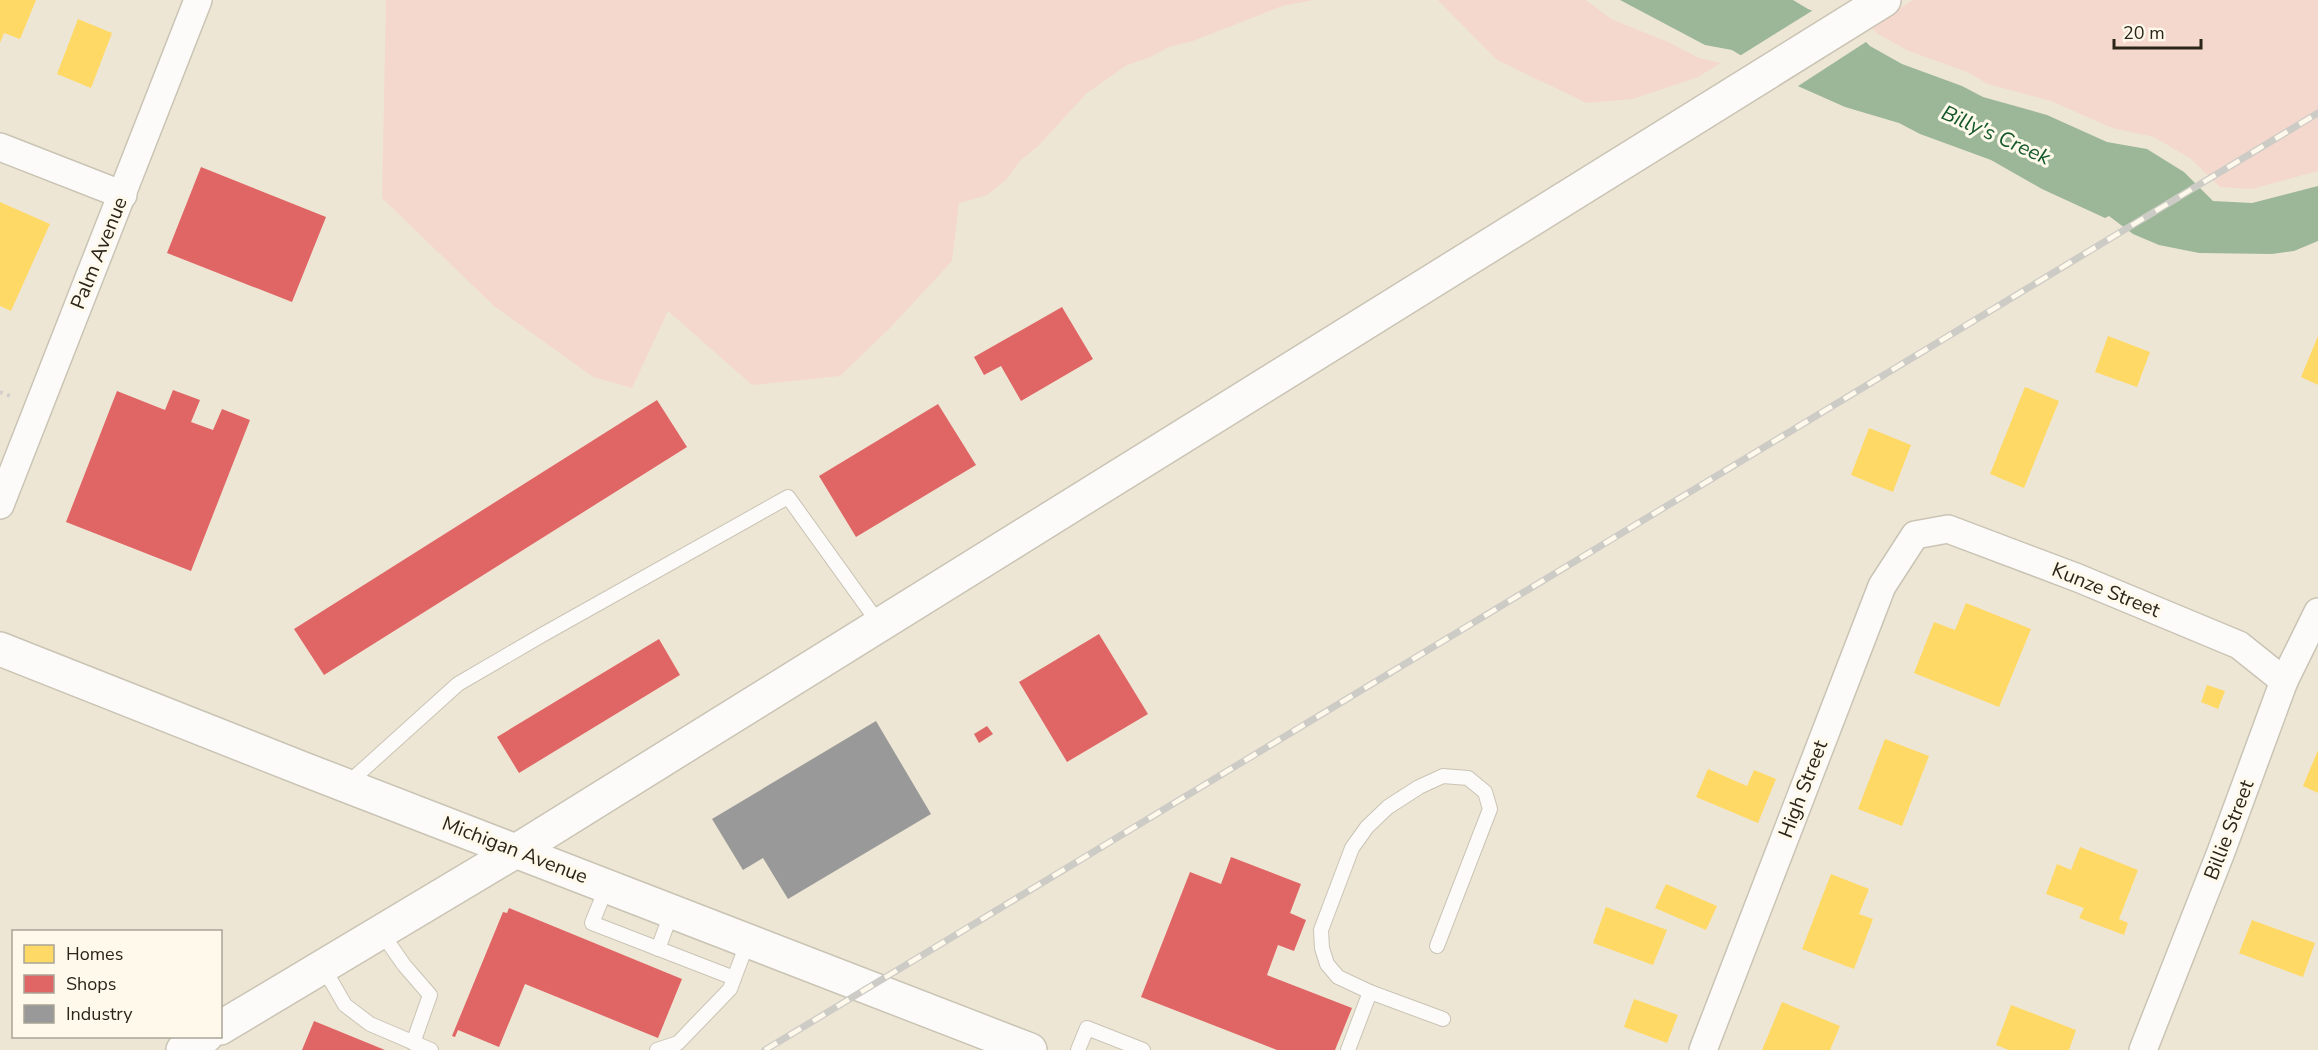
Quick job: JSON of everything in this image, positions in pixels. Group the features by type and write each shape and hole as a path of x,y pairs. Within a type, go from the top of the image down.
{"main road":[{"path":"222,1027 516,851 1884,0"},
{"name":"Michigan Avenue","path":"0,649 1030,1050"},
{"path":"183,1050 203,1038"}],"street":[{"name":"Palm Avenue","path":"0,505 198,0"},
{"path":"0,147 123,195"},
{"name":"Kunze Street","path":"1916,535 1948,529 2078,578 2239,645 2284,681"},
{"name":"High Street","path":"1703,1050 1882,586 1916,535"},
{"name":"Billie Street","path":"2143,1050 2221,852 2284,681 2318,612"}],"lane":[{"path":"346,785 458,684 788,497 880,625"},
{"path":"1437,946 1490,809 1485,792 1468,778 1443,776 1419,787 1388,807 1374,820 1352,848 1321,930 1322,948 1327,964 1338,977 1370,992 1443,1019"},
{"path":"607,886 592,923 734,978"},
{"path":"658,949 672,911"},
{"path":"381,932 404,965 430,995 413,1043"},
{"path":"657,1050 678,1043 730,988 748,940"},
{"path":"323,967 345,1005 370,1024 431,1050"},
{"path":"1348,1050 1370,992"},
{"path":"1078,1050 1087,1028 1143,1050"}],"shaded area":[{"path":"386,0 1314,0 1282,6 1193,41 1169,47 1148,58 1127,65 1087,93 1038,146 1020,161 1006,180 987,195 959,203 952,261 890,328 840,376 752,385 668,311 632,388 593,377 494,306 382,198"},
{"path":"1438,0 1586,0 1611,19 1668,42 1699,58 1721,63 1698,77 1633,99 1587,103 1497,60"},
{"path":"1913,0 2318,0 2318,171 2252,189 2220,187 2191,159 2154,137 2112,128 2051,101 1988,84 1967,72 1909,51 1878,34 1871,27"}],"water":[{"name":"Billy's Creek","path":"1620,0 1793,0 1808,9 1850,26 1870,46 1902,64 1962,86 1983,97 2047,115 2107,142 2147,149 2184,172 2213,201 2252,203 2318,186 2318,241 2294,251 2272,254 2199,253 2159,245 2133,234 2109,216 2105,218 2042,189 1991,160 1920,134 1899,123 1845,107 1775,76 1732,50 1705,45"}],"pier":[{"path":"1815,9 1851,24 1869,40 1795,88 1738,57"}],"building: Homes":[{"path":"0,0 36,0 20,39 4,33 0,43"},
{"path":"78,19 112,33 91,88 57,74"},
{"path":"0,202 50,224 11,311 0,306"},
{"path":"2108,336 2150,352 2137,387 2095,372"},
{"path":"2318,336 2318,385 2301,377"},
{"path":"2025,387 2059,401 2024,488 1990,474"},
{"path":"1869,428 1911,445 1893,492 1851,475"},
{"path":"1966,603 2031,629 1999,707 1914,673 1934,622 1955,630"},
{"path":"2207,685 2225,691 2218,709 2201,702"},
{"path":"1885,739 1929,756 1902,826 1858,809"},
{"path":"2318,750 2318,793 2303,786"},
{"path":"1708,769 1747,786 1754,770 1776,779 1758,823 1696,797"},
{"path":"2080,847 2138,870 2119,919 2128,923 2124,935 2079,918 2084,908 2046,894 2057,864 2071,870"},
{"path":"1831,874 1869,889 1859,914 1873,919 1854,969 1802,949"},
{"path":"1666,884 1717,906 1706,930 1655,908"},
{"path":"1606,907 1667,930 1653,965 1593,943"},
{"path":"2252,920 2315,943 2303,977 2239,953"},
{"path":"1634,999 1678,1015 1667,1043 1624,1027"},
{"path":"1782,1002 1840,1026 1830,1050 1762,1050"},
{"path":"2011,1005 2076,1030 2069,1050 2009,1050 1996,1045"}],"building: Shops":[{"path":"201,167 326,217 292,302 167,253"},
{"path":"1062,307 1093,359 1021,401 1001,366 984,375 974,357"},
{"path":"173,390 200,400 191,422 213,430 222,409 250,420 191,571 66,522 117,391 165,410"},
{"path":"657,400 687,447 324,675 294,629"},
{"path":"938,404 976,465 856,537 819,476"},
{"path":"1099,634 1148,714 1067,762 1019,682"},
{"path":"659,639 680,675 519,773 497,737"},
{"path":"987,726 993,734 979,743 974,734"},
{"path":"1231,857 1301,884 1290,913 1306,920 1294,951 1278,945 1267,975 1352,1008 1335,1050 1277,1050 1141,997 1190,872 1221,884"},
{"path":"509,908 682,979 658,1038 525,984 499,1047 458,1030 455,1037 452,1036 503,912 507,913"},
{"path":"314,1021 385,1050 302,1050"}],"building: Industry":[{"path":"876,721 931,814 788,899 763,858 743,870 712,819"}],"railway":[{"path":"765,1050 2318,113"}]}
